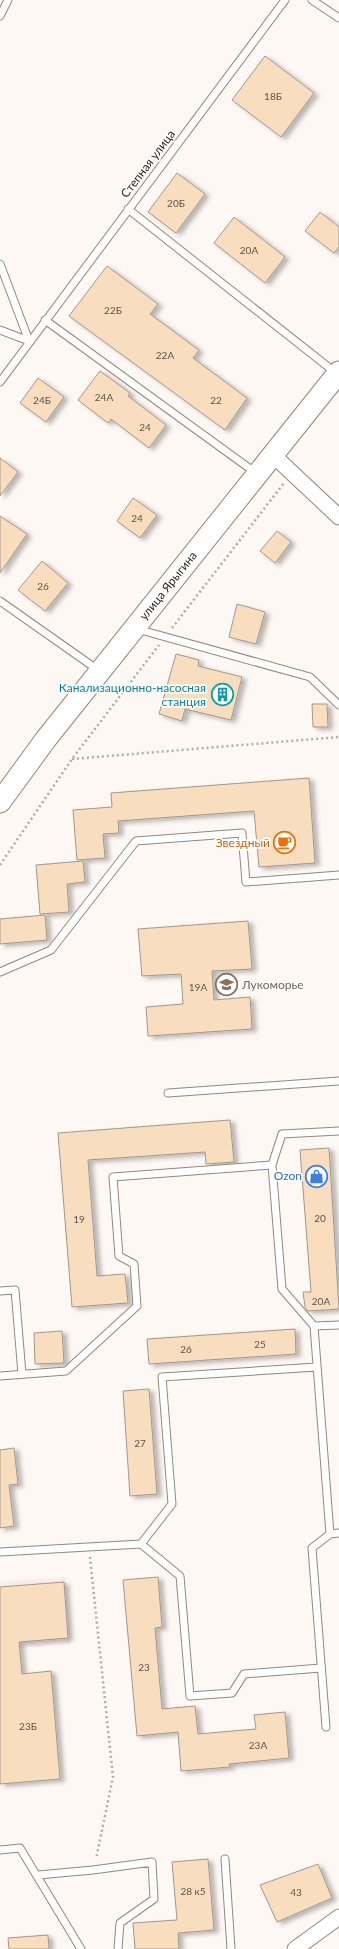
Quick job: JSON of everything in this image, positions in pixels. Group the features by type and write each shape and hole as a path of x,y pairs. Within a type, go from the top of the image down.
{"street":[{"name":"улица Ярыгина","path":"0,802 46,739 338,373"},
{"path":"273,455 339,517"},
{"path":"295,1949 339,1917"}],"lane":[{"path":"0,16 8,0"},
{"name":"Степная улица","path":"0,382 29,341 285,0"},
{"path":"312,0 339,18"},
{"path":"128,209 338,373"},
{"path":"0,264 29,341"},
{"path":"45,320 258,474"},
{"path":"0,330 29,341"},
{"path":"0,601 100,672"},
{"path":"135,628 310,677 339,705"},
{"path":"0,972 51,950 136,841 242,832 246,882 339,875"},
{"path":"168,1093 339,1080"},
{"path":"330,1534 314,1326 282,1289 272,1165 282,1134 339,1131"},
{"path":"0,1376 66,1371 138,1306 134,1264 119,1256 113,1177 272,1165"},
{"path":"0,1291 15,1290 22,1374"},
{"path":"314,1326 339,1325"},
{"path":"142,1544 172,1504 162,1378 317,1368"},
{"path":"326,1728 312,1548 330,1534 339,1533"},
{"path":"0,1552 142,1544 180,1576 190,1696 232,1693 244,1674 321,1668"},
{"path":"0,1850 20,1848 38,1875 81,1949"},
{"path":"225,1859 231,1949"},
{"path":"38,1875 93,1870 152,1862 154,1898 120,1923 118,1949"}],"path":[{"path":"0,865 72,759 292,473"},
{"path":"72,759 339,737"},
{"path":"89,1547 113,1777 93,1870"}],"shaded area":[{"path":"66,1577 71,1644 0,1649 0,1582"}],"building":[{"path":"265,56 314,93 281,137 232,100"},
{"path":"177,173 205,194 176,233 148,212"},
{"path":"320,212 339,227 339,247 334,253 305,231"},
{"path":"234,217 285,257 265,283 214,243"},
{"path":"107,266 158,304 150,314 199,350 193,358 247,398 225,430 69,316"},
{"path":"100,371 130,393 128,396 166,425 149,448 111,419 108,423 78,400"},
{"path":"38,378 64,397 46,422 20,403"},
{"path":"0,458 18,472 0,496"},
{"path":"133,498 157,515 140,538 117,521"},
{"path":"0,516 27,534 0,573"},
{"path":"277,531 291,542 275,563 260,551"},
{"path":"42,561 68,583 45,611 18,590"},
{"path":"237,604 265,612 256,644 229,637"},
{"path":"176,654 199,660 198,666 242,677 231,720 185,709 182,721 159,714"},
{"path":"312,704 327,704 328,727 313,727"},
{"path":"309,778 315,863 259,867 254,811 118,821 119,833 103,834 105,858 77,860 73,810 112,807 111,793"},
{"path":"83,861 85,882 67,884 69,912 40,914 36,865"},
{"path":"45,915 47,940 0,944 0,919"},
{"path":"248,921 252,969 212,971 214,1000 250,997 252,1029 148,1036 146,1007 183,1004 181,974 142,976 138,929"},
{"path":"230,1120 234,1162 206,1164 205,1152 88,1160 97,1276 125,1274 128,1303 72,1307 58,1133"},
{"path":"329,1148 339,1309 308,1311 305,1307 303,1292 311,1292 300,1150"},
{"path":"295,1329 296,1354 149,1364 147,1339"},
{"path":"62,1331 64,1363 35,1364 34,1333"},
{"path":"149,1389 157,1494 130,1496 123,1391"},
{"path":"14,1448 18,1484 9,1485 14,1526 0,1528 0,1450"},
{"path":"158,1577 162,1627 155,1628 162,1709 195,1706 198,1734 256,1729 254,1715 285,1712 289,1758 229,1764 230,1767 181,1771 178,1732 137,1736 123,1580"},
{"path":"64,1582 68,1638 19,1642 22,1674 51,1671 60,1779 0,1784 0,1587"},
{"path":"208,1859 214,1930 178,1933 179,1949 135,1949 133,1923 177,1920 172,1862"},
{"path":"318,1864 332,1898 277,1922 260,1885"},
{"path":"48,1935 49,1949 9,1949 8,1938"}],"place":[{"name":"Канализационно-насосная станция","path":"222,695"},
{"name":"Звездный","path":"285,843"},
{"name":"Лукоморье","path":"227,985"},
{"name":"Ozon","path":"317,1176"}]}
